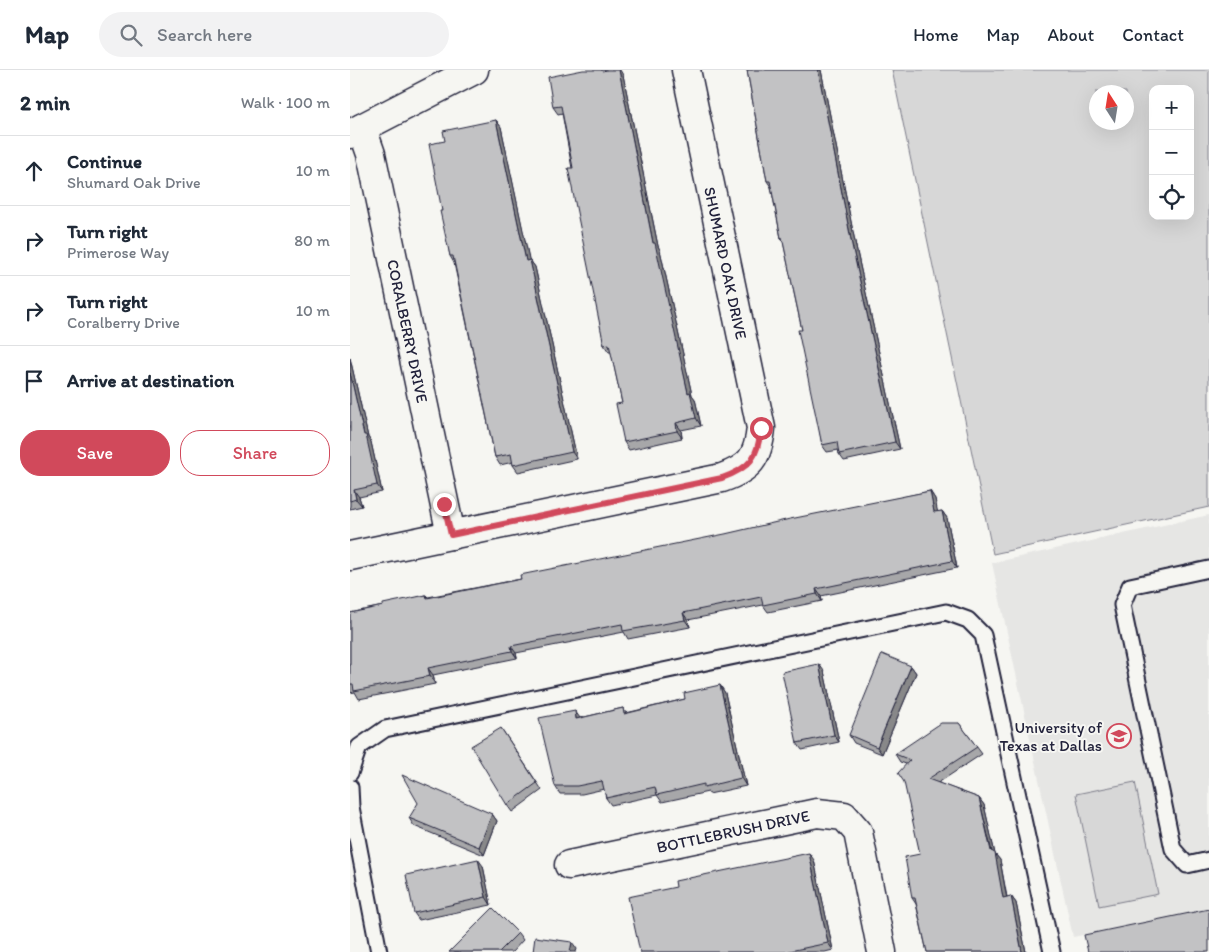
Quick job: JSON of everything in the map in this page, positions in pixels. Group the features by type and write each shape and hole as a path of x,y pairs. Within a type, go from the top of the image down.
{"street":[{"path":"356,131 474,70"},
{"name":"SHUMARD OAK DRIVE","path":"451,535 722,478 739,472 755,456 761,428 686,70"},
{"name":"CORALBERRY DRIVE","path":"356,131 373,164 451,535"},
{"path":"350,556 451,535"},
{"name":"BOTTLEBRUSH DRIVE","path":"569,865 817,813 844,816 858,832 882,952"}],"lane":[{"path":"1209,569 1130,586 1122,605 1173,849 1188,865 1209,860"},
{"path":"350,773 359,746 385,729 946,612 968,620 983,636 1052,952"},
{"path":"350,787 351,807 380,952"}],"shaded area":[{"path":"892,70 1209,70 1209,507 993,554"},
{"name":"University of Texas at Dallas","path":"1209,515 1209,909 1073,937 992,563"},
{"path":"1135,782 1158,894 1099,906 1076,794"}],"building":[{"path":"583,70 619,70 653,243 655,243 688,393 690,392 696,418 676,423 677,431 624,442 616,404 622,403 609,344 604,345 568,168 573,168 561,106 553,107 548,77"},
{"path":"747,70 818,70 852,245 895,442 839,454 837,442 822,445 798,330 802,330 770,181 767,181"},
{"path":"496,120 526,261 530,260 572,452 513,465 511,454 495,457 453,256 450,256 440,211 442,211 429,144 445,141 443,131"},
{"path":"350,373 377,485 354,490 356,499 350,501"},
{"path":"930,491 934,512 942,511 952,561 816,589 817,594 763,605 761,597 683,613 685,620 623,631 622,624 511,646 512,651 428,668 430,676 354,691 353,684 350,684 350,613 426,595 427,598 521,579 520,575"},
{"path":"882,654 911,666 877,747 849,735"},
{"path":"819,664 834,735 797,743 782,672"},
{"path":"720,685 741,778 657,795 655,787 606,798 602,781 577,786 555,786 539,718 575,711 576,719 623,708 624,714 685,699 684,693"},
{"path":"941,723 959,723 977,747 928,779 979,798 991,851 995,853 1003,898 1011,896 1022,952 927,952 915,898 912,898 905,857 920,854 904,782 898,773 910,760 895,754"},
{"path":"501,728 537,783 507,805 471,746"},
{"path":"402,775 492,814 479,847 409,818 418,803"},
{"path":"809,853 828,943 785,952 640,952 628,897 676,887 675,881"},
{"path":"478,859 486,897 414,913 406,875"},
{"path":"493,908 518,933 499,952 449,952"},
{"path":"1209,909 1209,952 1088,952 1084,935"},
{"path":"535,937 572,942 570,952 533,952"}],"place":[{"name":"University of Texas at Dallas","path":"1119,736"}],"route":[{"path":"444,504 451,535 722,478 739,472 755,456 761,428"}]}
